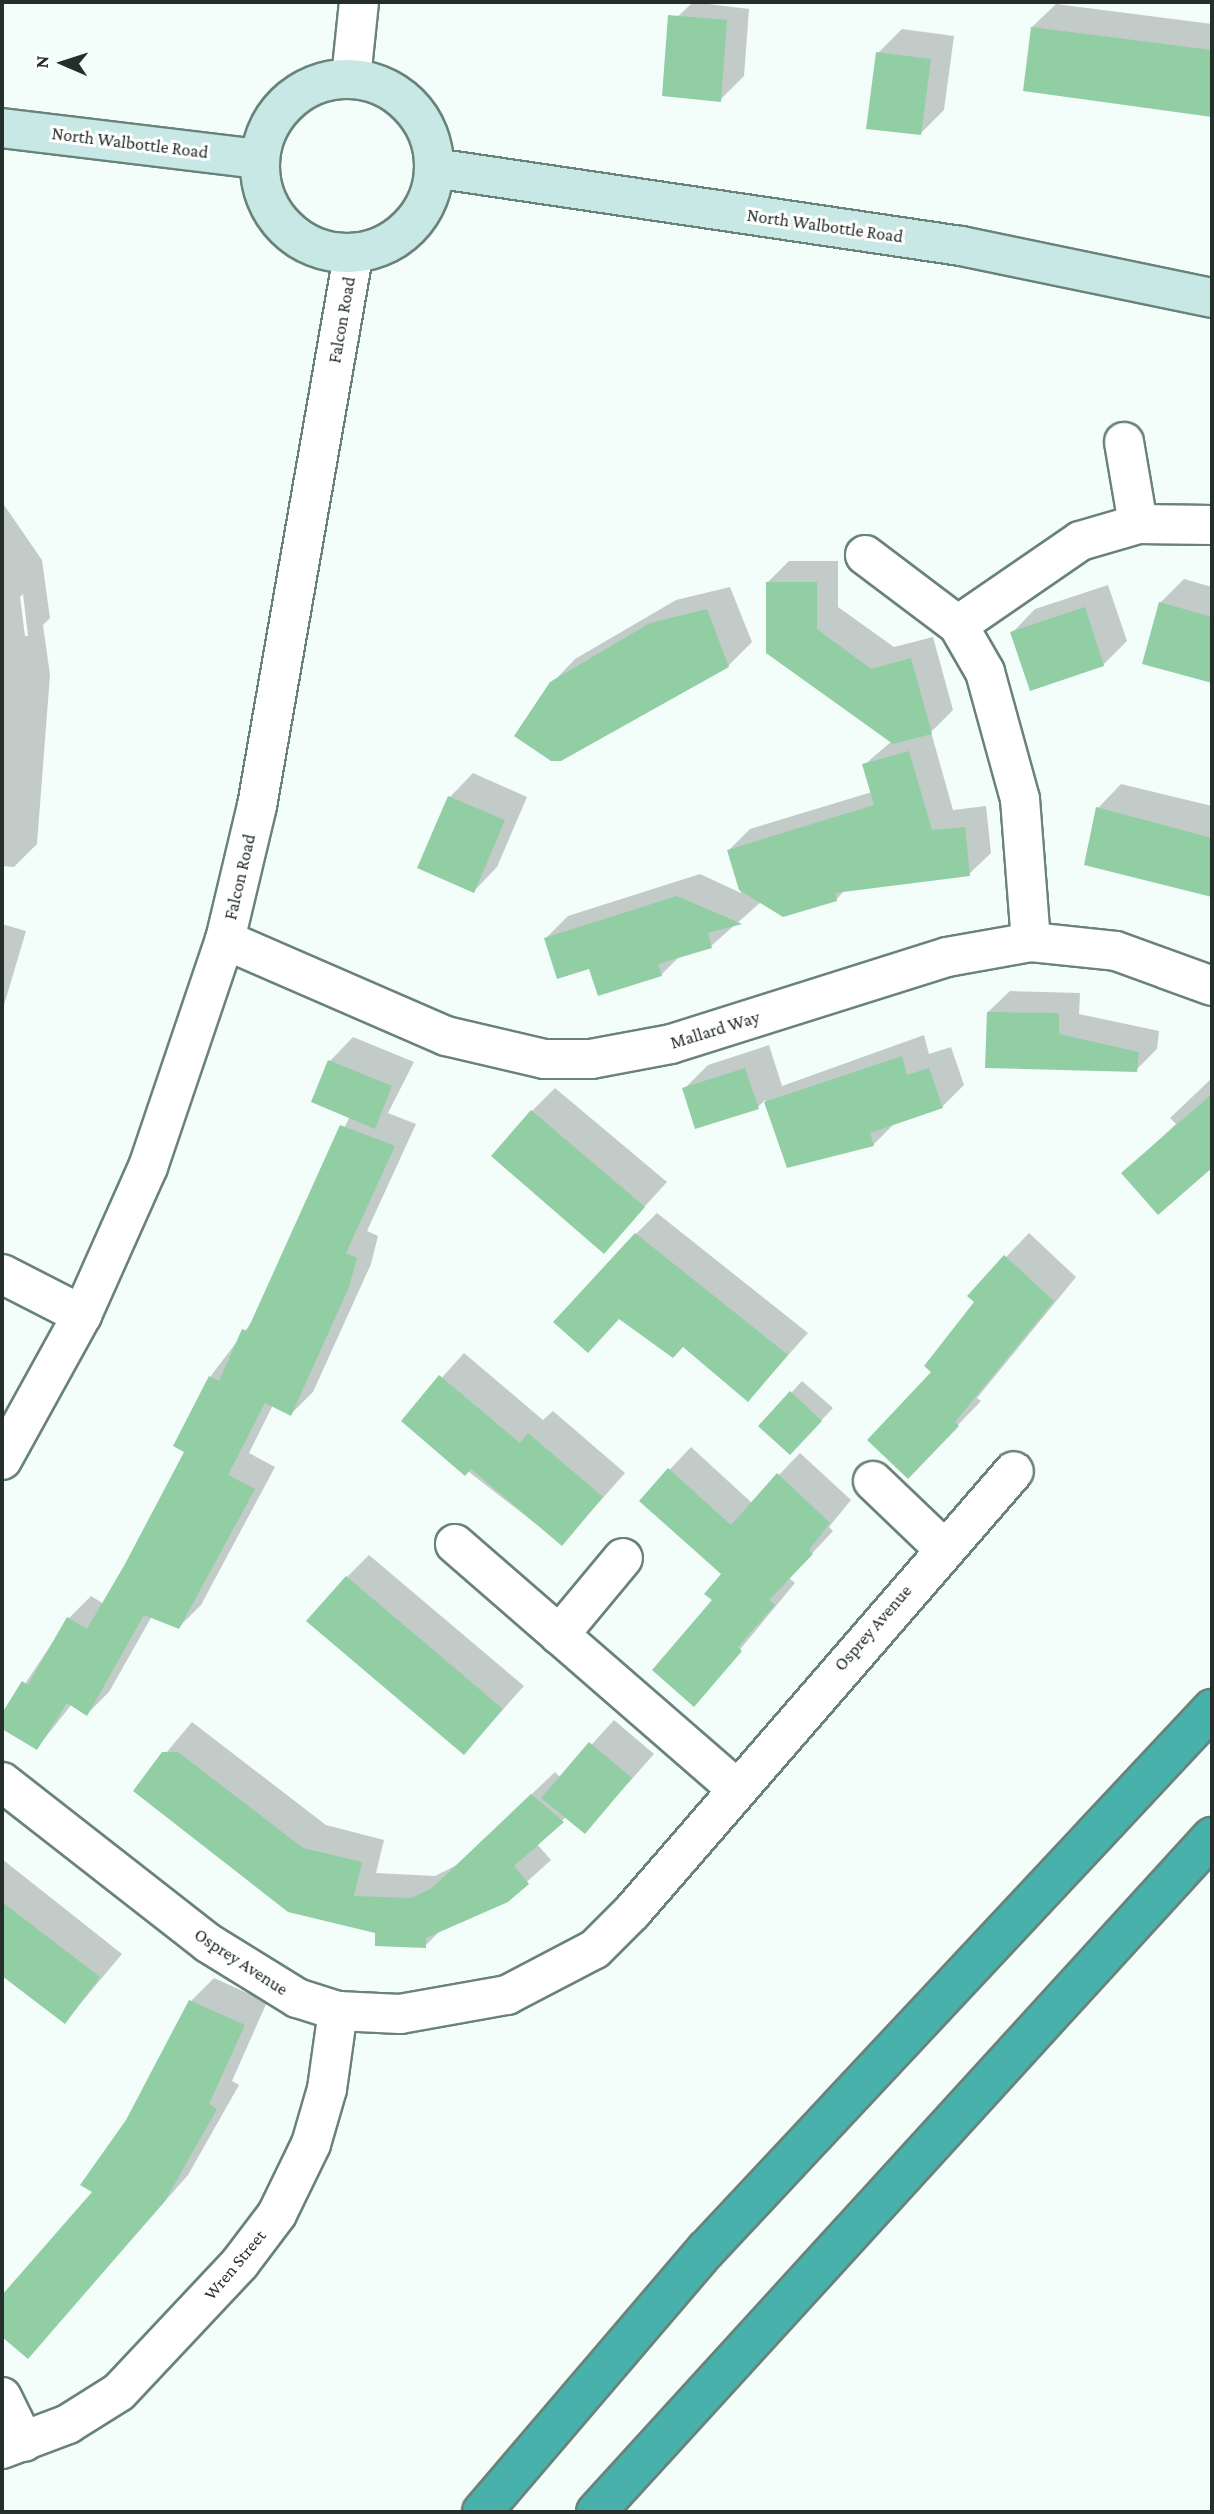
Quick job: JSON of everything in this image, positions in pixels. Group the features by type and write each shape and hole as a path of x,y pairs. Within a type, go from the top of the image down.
{"highway":[{"path":"482,2512 715,2240 1212,1709"},
{"path":"596,2512 1212,1837"}],"street":[{"path":"351,78 359,2"},
{"path":"351,78 384,86 412,106 429,135 434,168 429,199 412,225 387,244 353,256 299,239 276,218 263,190 259,159 268,127 288,100 318,82 351,78"},
{"name":"North Walbottle Road","path":"2,128 259,159"},
{"name":"North Walbottle Road","path":"434,168 961,246 1212,298"},
{"name":"Falcon Road","path":"2,1461 82,1315 148,1167 225,940 257,806 353,256"},
{"path":"1124,442 1139,524"},
{"path":"957,625 1040,563 1080,541 1139,524 1212,525"},
{"path":"865,555 957,625 985,672 1020,799 1031,942"},
{"name":"Mallard Way","path":"225,940 446,1036 544,1059 659,1047 947,957 1031,942 1116,951 1212,986"},
{"path":"2,1274 82,1315"},
{"name":"Osprey Avenue","path":"2,1782 247,1971 338,2011 457,2008 554,1975 632,1912 735,1787 943,1548 1014,1471"},
{"path":"873,1481 943,1548"},
{"path":"455,1544 735,1787"},
{"path":"559,1634 623,1558"},
{"name":"Wren Street","path":"2,2397 13,2445 119,2392 169,2343 277,2214 311,2144 327,2089 338,2011"}],"building":[{"path":"668,15 727,20 721,102 662,96"},
{"path":"1031,27 1212,50 1212,117 1023,91"},
{"path":"876,52 931,59 921,135 866,129"},
{"path":"766,582 817,582 817,629 871,669 911,658 932,734 893,744 766,653"},
{"path":"1159,602 1212,617 1212,683 1142,664"},
{"path":"1085,607 1104,666 1030,691 1010,632"},
{"path":"707,609 729,667 561,761 551,761 514,736 550,682 650,623"},
{"path":"909,751 932,830 965,827 970,876 835,893 837,901 783,917 739,890 727,850 874,805 862,764"},
{"path":"448,796 505,820 474,893 417,868"},
{"path":"1096,807 1212,838 1212,897 1084,865"},
{"path":"677,896 742,924 708,933 712,948 658,964 662,976 598,996 589,969 557,979 544,938"},
{"path":"987,1012 1059,1013 1059,1034 1139,1052 1137,1072 985,1068"},
{"path":"902,1056 907,1075 929,1068 943,1108 870,1133 874,1146 787,1168 764,1102"},
{"path":"328,1060 392,1086 375,1129 311,1102"},
{"path":"745,1068 759,1109 695,1129 682,1088"},
{"path":"1212,1094 1212,1168 1158,1215 1121,1173"},
{"path":"531,1110 645,1207 604,1254 491,1156"},
{"path":"340,1125 395,1146 346,1253 357,1258 349,1287 291,1416 265,1403 228,1475 255,1489 179,1629 144,1615 87,1716 67,1703 37,1750 2,1729 2,1713 22,1681 28,1685 67,1617 87,1629 125,1564 184,1452 173,1446 209,1376 219,1381 242,1329 247,1331"},
{"path":"635,1233 788,1355 748,1402 683,1347 673,1358 619,1319 588,1353 553,1322"},
{"path":"1004,1255 1054,1301 955,1422 959,1426 908,1479 867,1440 931,1372 924,1366 974,1302 967,1296"},
{"path":"439,1375 520,1443 528,1433 603,1497 562,1546 471,1469 465,1476 401,1421"},
{"path":"790,1391 822,1421 790,1455 758,1426"},
{"path":"668,1468 731,1525 777,1473 830,1523 809,1550 813,1554 769,1600 775,1605 738,1647 742,1651 694,1707 652,1670 712,1600 704,1594 721,1574 639,1501"},
{"path":"346,1576 503,1709 464,1755 306,1621"},
{"path":"589,1742 632,1778 585,1834 541,1798"},
{"path":"162,1752 178,1752 303,1848 362,1862 354,1896 411,1898 432,1888 531,1794 564,1822 514,1866 529,1884 508,1902 426,1938 426,1948 375,1946 375,1933 288,1912 133,1791"},
{"path":"2,1902 100,1977 65,2024 2,1976"},
{"path":"189,2000 245,2025 209,2104 217,2109 165,2201 28,2359 2,2337 2,2295 92,2192 80,2185 126,2120"}]}
